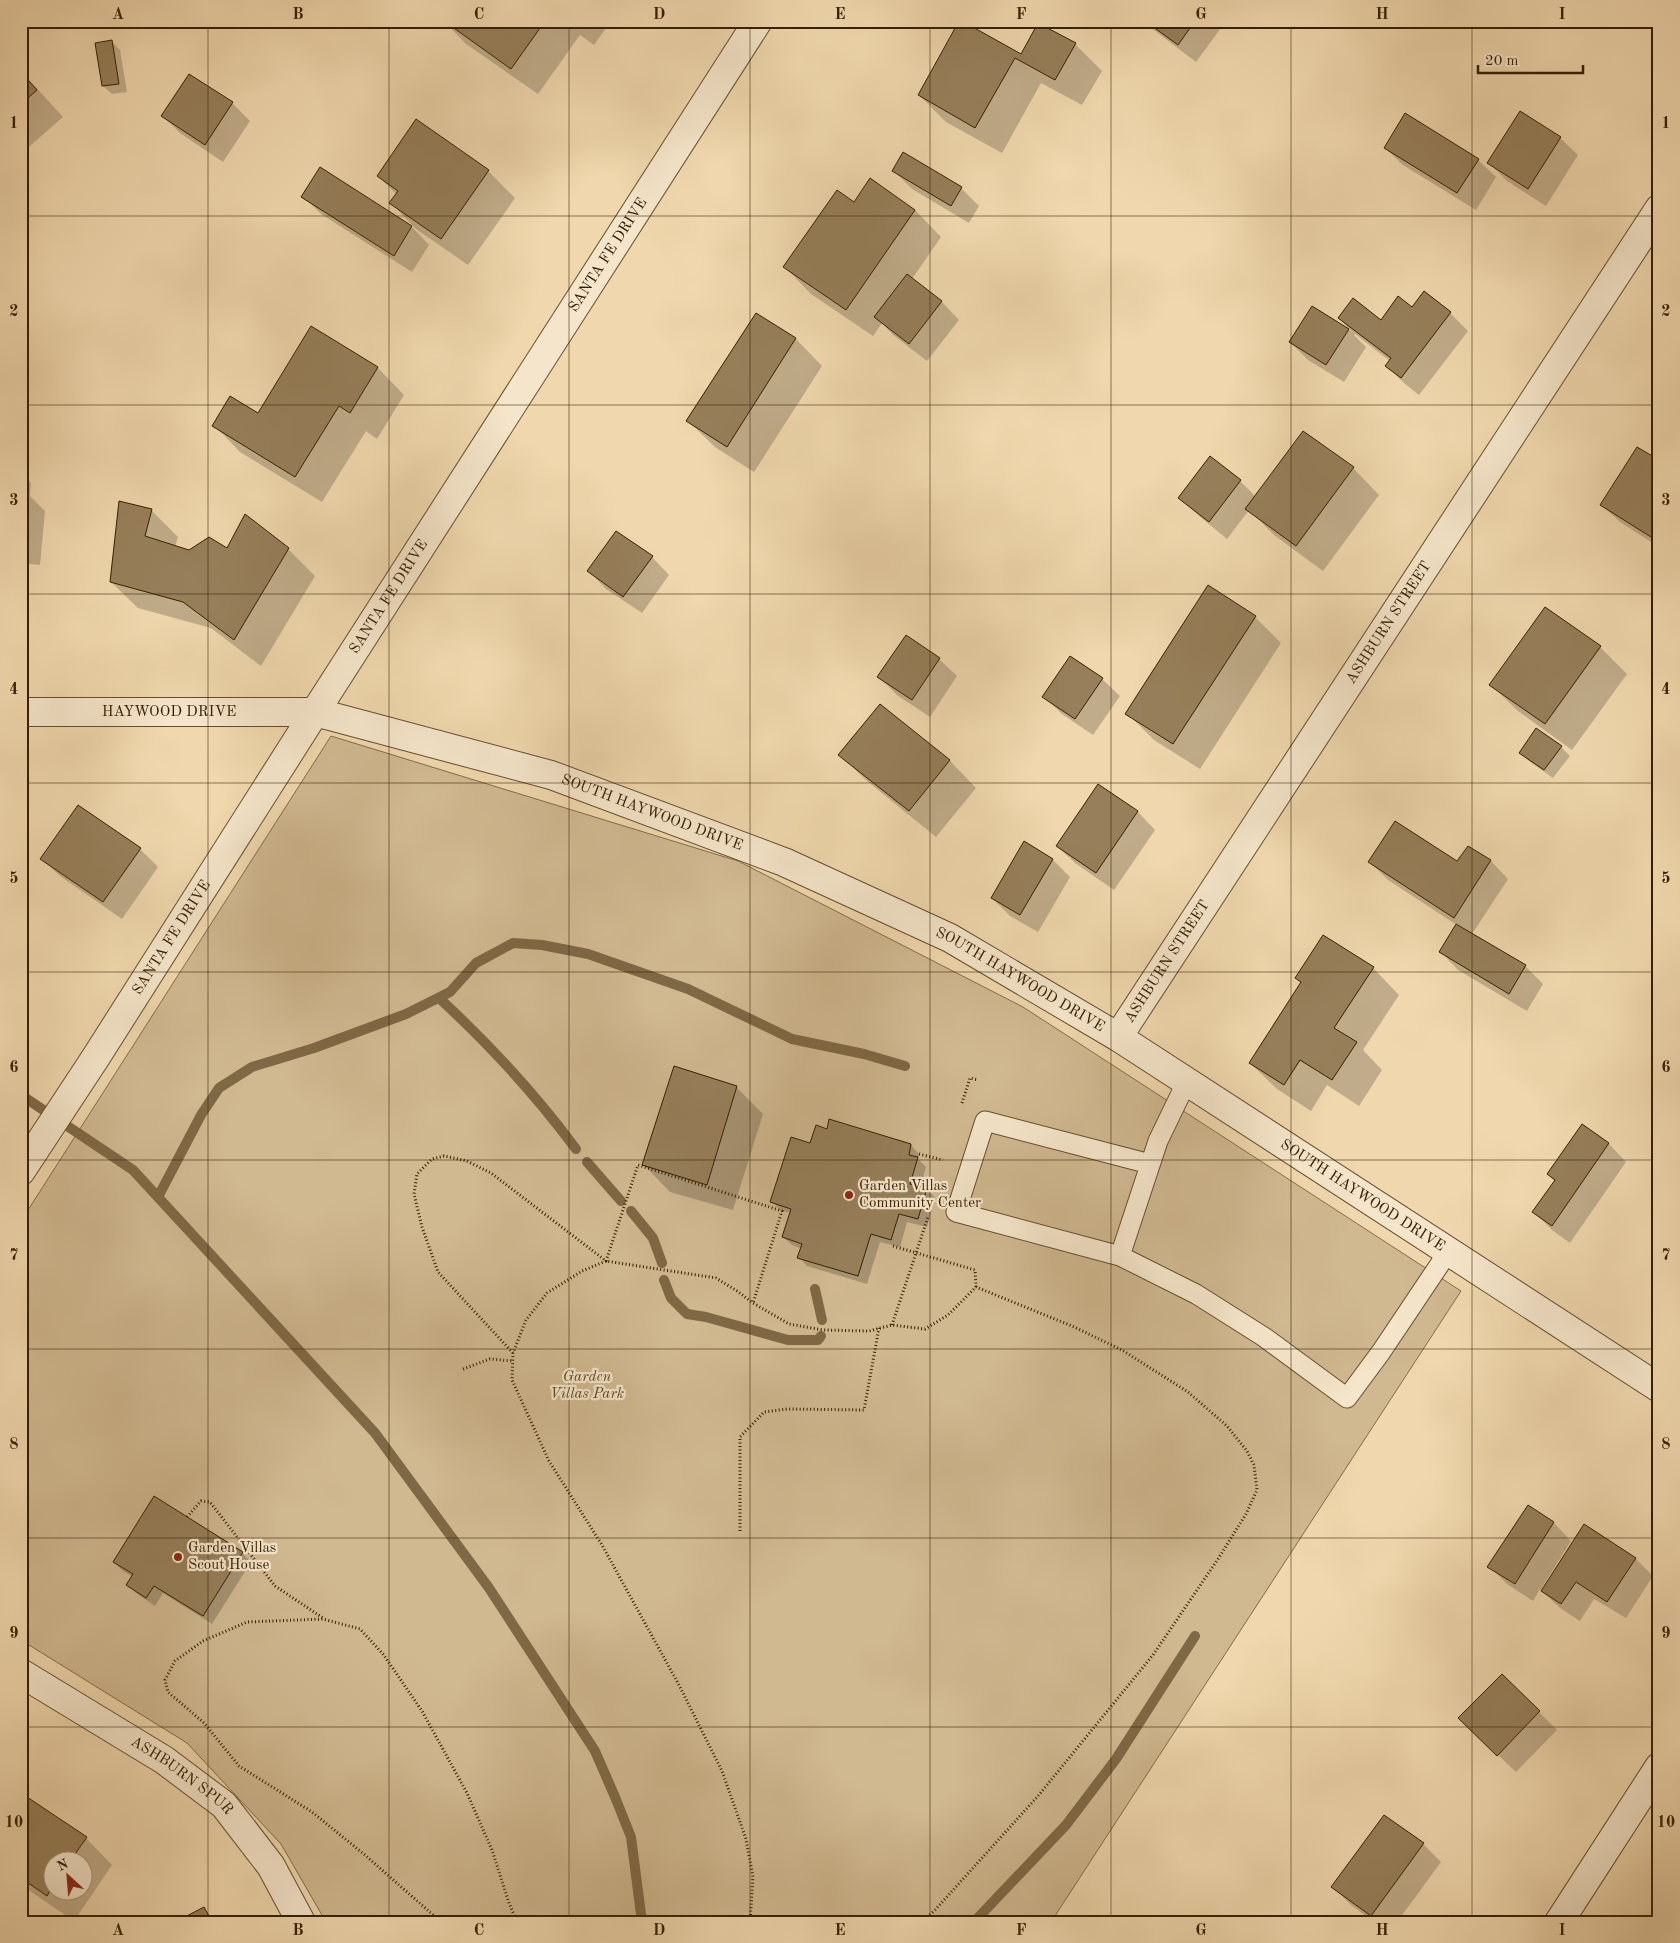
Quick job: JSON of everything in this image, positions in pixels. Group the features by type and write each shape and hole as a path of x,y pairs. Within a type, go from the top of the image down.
{"street":[{"name":"SANTA FE DRIVE","path":"21,1171 96,1057 758,21"},
{"name":"ASHBURN STREET","path":"1118,1037 1659,209"},
{"name":"HAYWOOD DRIVE","path":"21,712 315,712"},
{"name":"SOUTH HAYWOOD DRIVE","path":"315,712 551,775 784,862 950,938 1118,1037 1659,1388"},
{"name":"ASHBURN SPUR","path":"21,1673 164,1760 224,1805 271,1866 301,1922"},
{"path":"1559,1922 1659,1767"}],"lane":[{"path":"1120,1256 1163,1127 1187,1081"},
{"path":"1150,1164 985,1121 956,1212 1120,1256 1196,1294 1264,1336 1347,1398 1381,1352 1448,1252"}],"path":[{"path":"512,1353 438,1272 422,1227 414,1194 417,1174 432,1158 444,1156 467,1161 491,1173 606,1261 716,1278 789,1324 823,1330 869,1331 892,1325 926,1329 948,1315 976,1288"},
{"path":"750,1922 753,1877 746,1839 722,1771 679,1685 597,1537 549,1461 512,1380 512,1353 526,1320 547,1292 582,1271 606,1261 638,1165 782,1211 753,1303"},
{"path":"893,1246 974,1270 976,1288"},
{"path":"922,1922 941,1904 1038,1796 1153,1655 1218,1559 1246,1514 1257,1490 1254,1464 1247,1451 1227,1426 1188,1392 1122,1350 1072,1326 976,1288"},
{"path":"740,1531 740,1437 764,1412 787,1409 864,1410 879,1328"},
{"path":"463,1369 490,1359 513,1361"},
{"path":"188,1517 201,1501 210,1502 275,1586 323,1619"},
{"path":"441,1922 365,1855 312,1812 239,1766 204,1723 168,1692 164,1680 175,1661 203,1641 247,1622 323,1619 360,1629 383,1654 422,1711 467,1794 492,1850 517,1922"}],"green space":[{"name":"Garden Villas Park","path":"331,736 738,861 1023,1007 1461,1291 1051,1922 326,1922 281,1844 187,1743 21,1640 21,1221"}],"building":[{"path":"444,21 545,21 511,69"},
{"path":"959,21 1021,54 1038,23 1076,43 1055,80 1015,58 975,128 918,95"},
{"path":"1145,21 1195,21 1178,45"},
{"path":"112,40 119,84 102,86 95,43"},
{"path":"21,72 37,90 21,104"},
{"path":"189,74 233,102 205,145 161,116"},
{"path":"1520,111 1561,137 1528,189 1487,163"},
{"path":"1405,113 1479,159 1457,193 1384,148"},
{"path":"416,119 489,170 441,239 389,203 398,191 377,176"},
{"path":"903,152 962,187 951,206 892,171"},
{"path":"320,167 412,226 394,256 301,197"},
{"path":"870,178 915,210 846,310 783,267 837,190 854,202"},
{"path":"907,274 942,301 909,344 874,317"},
{"path":"1424,291 1451,312 1401,378 1385,366 1391,358 1338,318 1353,298 1381,320 1398,296 1412,307"},
{"path":"1312,306 1349,329 1326,365 1289,342"},
{"path":"756,313 796,338 727,447 686,421"},
{"path":"311,326 378,367 350,413 339,406 295,477 212,426 230,396 258,413"},
{"path":"1303,431 1354,467 1296,546 1245,509"},
{"path":"1637,447 1659,460 1659,542 1600,505"},
{"path":"1210,456 1241,480 1209,522 1178,498"},
{"path":"21,491 28,492 22,547 21,547"},
{"path":"119,501 152,509 145,536 189,550 209,537 227,548 245,514 289,548 234,640 183,602 110,582"},
{"path":"616,531 653,556 623,597 587,571"},
{"path":"1208,585 1256,616 1173,744 1125,714"},
{"path":"1545,607 1601,646 1545,724 1489,685"},
{"path":"906,635 940,658 912,700 877,677"},
{"path":"1070,656 1103,678 1075,719 1042,697"},
{"path":"880,704 950,760 909,811 838,755"},
{"path":"1536,728 1562,746 1544,770 1519,753"},
{"path":"1098,784 1138,811 1096,873 1056,846"},
{"path":"78,805 141,848 103,902 40,859"},
{"path":"1395,821 1457,861 1468,846 1491,860 1454,918 1368,862"},
{"path":"1024,841 1053,859 1020,915 991,898"},
{"path":"1456,924 1526,965 1509,994 1439,952"},
{"path":"1323,935 1374,967 1334,1028 1357,1042 1332,1080 1300,1060 1284,1085 1249,1063 1301,982 1295,978"},
{"path":"674,1066 737,1086 707,1185 642,1165"},
{"name":"Garden Villas Community Center","path":"829,1119 911,1144 909,1155 918,1157 910,1184 927,1188 918,1219 899,1214 891,1240 871,1234 858,1276 797,1258 802,1244 782,1237 791,1209 770,1202 791,1137 810,1143 816,1125 827,1129"},
{"path":"1582,1124 1609,1143 1552,1226 1532,1212 1555,1180 1547,1174"},
{"name":"Garden Villas Scout House","path":"154,1496 243,1552 203,1616 154,1586 146,1598 126,1585 133,1574 113,1562"},
{"path":"1528,1505 1554,1522 1515,1584 1487,1567"},
{"path":"1584,1524 1636,1558 1607,1602 1576,1582 1561,1604 1541,1591"},
{"path":"1502,1674 1540,1711 1497,1756 1458,1718"},
{"path":"21,1793 87,1837 78,1850 42,1850 42,1893 21,1878"},
{"path":"1384,1815 1424,1843 1371,1916 1331,1887"},
{"path":"204,1907 212,1922 180,1922 179,1920"}],"waterway":[{"path":"158,1197 201,1115 219,1088 252,1067 314,1048 406,1014 450,992 476,963 513,943 542,945 588,954 688,989 792,1039 864,1054 905,1066"},
{"path":"439,998 511,1070 576,1149"},
{"path":"21,1095 133,1170 375,1433 489,1588 595,1751 631,1837 642,1922"},
{"path":"587,1162 621,1201"},
{"path":"631,1211 653,1238 662,1263"},
{"path":"664,1280 671,1298 687,1314 706,1317 788,1340 818,1340 821,1336"},
{"path":"815,1289 822,1320"},
{"path":"974,1922 1066,1825 1116,1759 1195,1636"}],"place":[{"name":"Garden Villas Community Center","path":"849,1195"},
{"name":"Garden Villas Scout House","path":"178,1557"}]}
